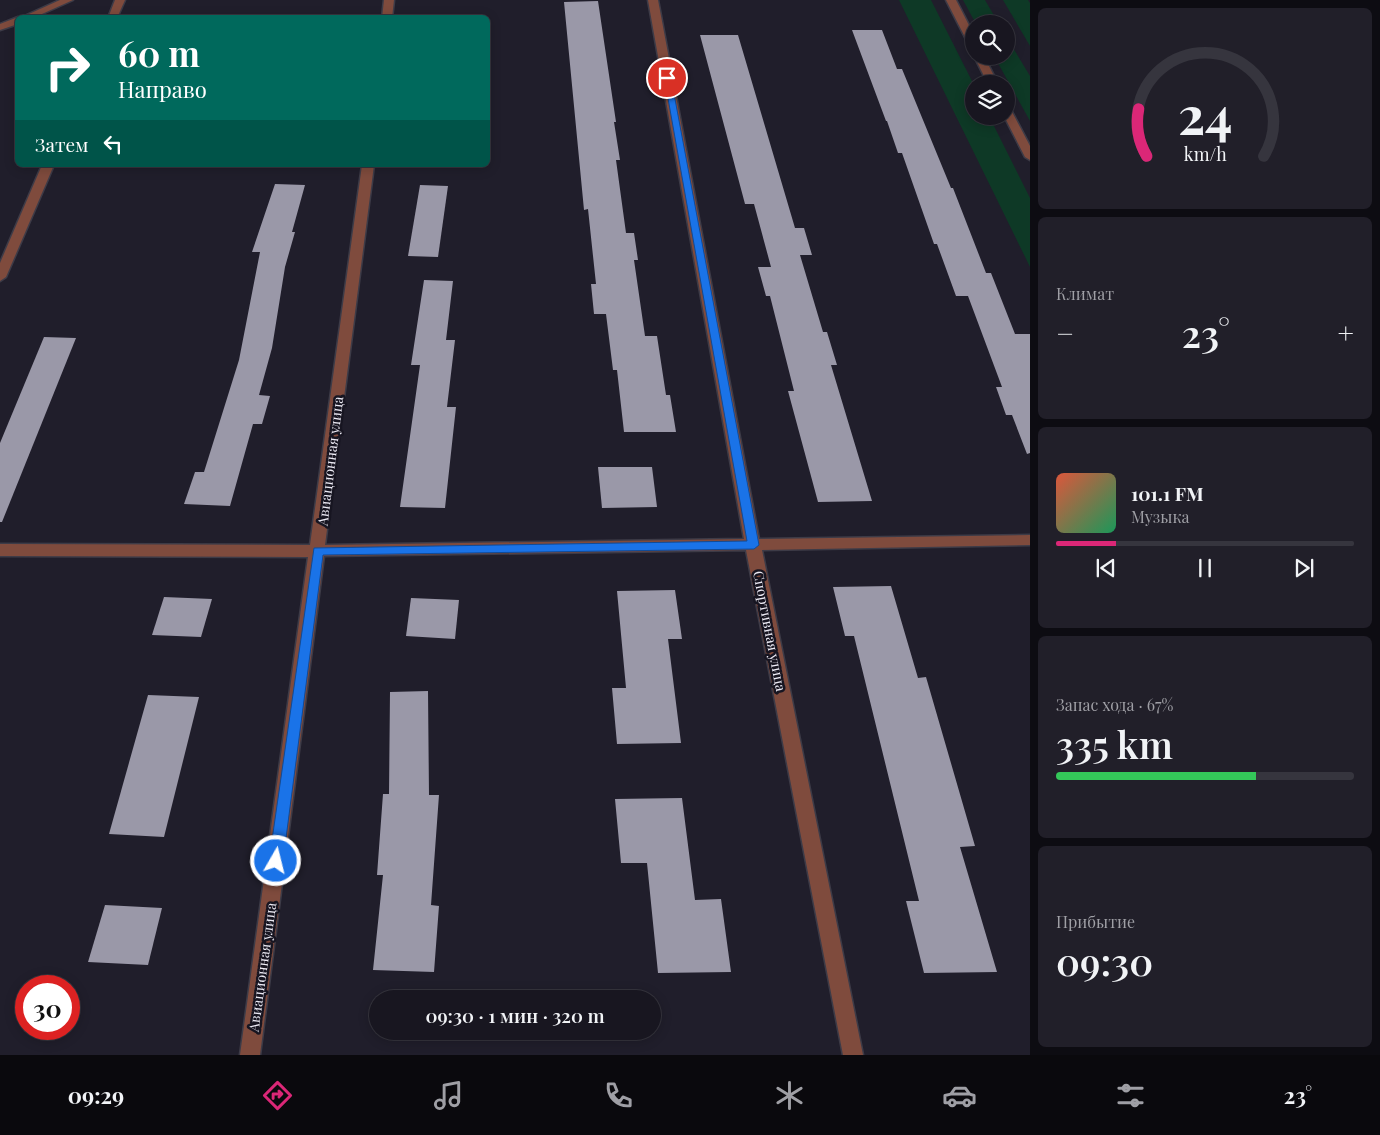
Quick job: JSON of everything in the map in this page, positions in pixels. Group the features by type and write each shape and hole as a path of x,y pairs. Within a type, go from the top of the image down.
{"street":[{"path":"31,15 68,0"},
{"path":"113,15 120,0"},
{"path":"387,15 389,0"},
{"name":"Спортивная улица","path":"652,0 754,545 853,1055"},
{"path":"951,0 965,27"},
{"path":"0,27 15,21"},
{"path":"1014,125 1030,157"},
{"path":"0,277 47,167"},
{"name":"Авиационная улица","path":"250,1055 368,167"},
{"path":"0,550 318,551 1030,540"}],"green space":[{"path":"899,0 931,0 969,75 965,75 965,125 994,125 1030,198 1030,267"},
{"path":"963,0 985,0 994,15 971,15"},
{"path":"1003,0 1028,0 1030,3 1030,46 1015,20 1015,15 1012,15"},
{"path":"1015,51 1030,76 1030,121 1015,94 1015,75 1005,75 999,65 1015,65"}],"building":[{"path":"598,1 616,122 614,122 620,160 616,160 626,233 634,233 638,260 634,260 645,336 657,336 666,395 670,395 676,432 624,432 617,370 613,370 606,314 594,314 591,284 596,284 588,209 584,210 564,2"},
{"path":"852,30 882,30 897,69 902,69 951,188 953,188 986,273 991,273 1015,334 1030,334 1030,453 1027,454 1012,415 1006,415 996,387 1002,387 968,296 956,296 937,244 934,244 902,153 898,153"},
{"path":"700,35 738,35 795,228 804,228 812,255 800,255 823,332 827,332 837,365 831,365 872,501 818,502 788,391 794,391 770,296 766,296 758,267 771,267 754,204 745,204"},
{"path":"275,184 305,185 292,232 295,232 285,267 272,348 259,395 270,396 262,424 253,424 230,506 184,504 195,472 204,472 239,360 260,252 252,252"},
{"path":"420,185 448,186 438,257 408,256"},
{"path":"424,280 453,281 446,340 455,340 447,407 456,407 445,508 400,507 420,365 411,365"},
{"path":"44,337 76,338 2,522 0,522 0,443"},
{"path":"598,467 652,467 657,507 602,508"},
{"path":"891,586 918,678 926,677 975,846 960,847 997,972 924,973 906,901 919,901 854,636 845,636 833,587"},
{"path":"675,590 682,639 668,639 681,743 617,744 612,688 626,688 617,591"},
{"path":"164,597 212,599 201,637 152,635"},
{"path":"411,598 459,600 455,639 406,636"},
{"path":"428,691 429,795 439,795 431,905 439,906 434,972 373,970 383,875 377,875 383,794 389,794 390,692"},
{"path":"148,695 199,697 164,837 109,834"},
{"path":"682,798 695,900 721,899 731,972 658,973 647,863 621,863 615,799"},
{"path":"105,905 162,908 148,965 88,962"}],"route":[{"path":"276,861 318,551 754,545 667,78"}]}
